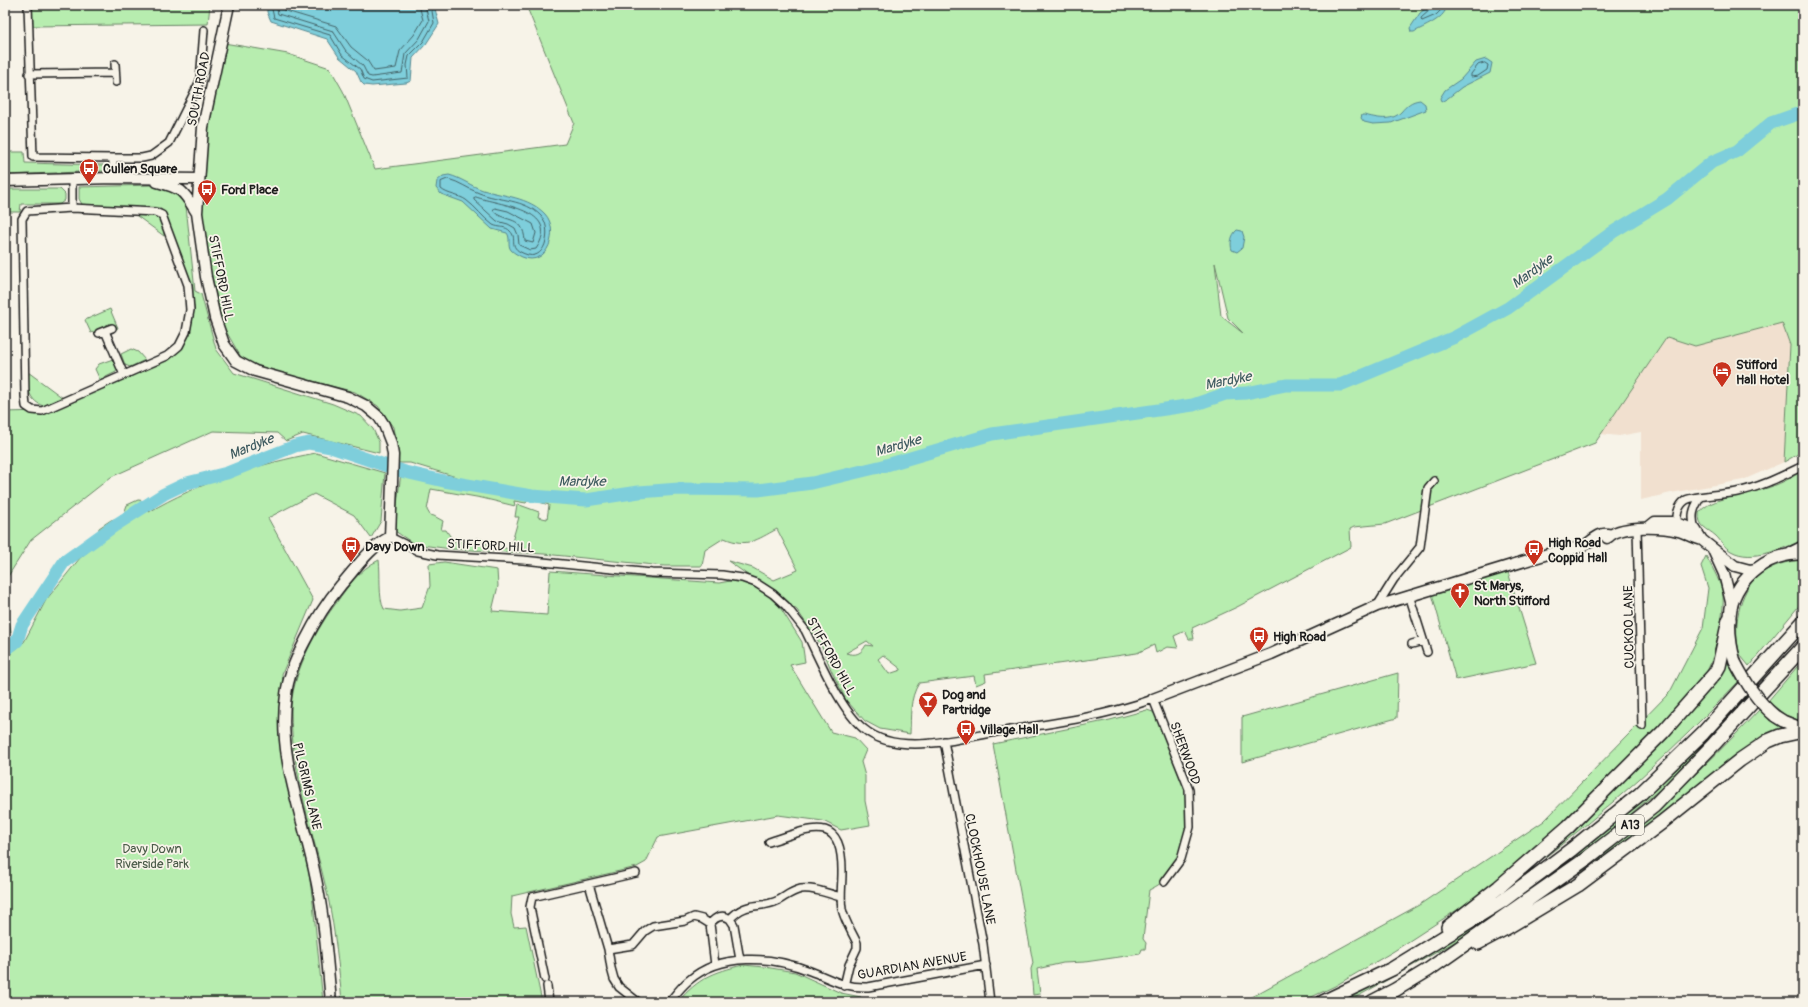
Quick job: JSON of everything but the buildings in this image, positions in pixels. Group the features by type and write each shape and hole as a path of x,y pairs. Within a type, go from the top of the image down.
{"highway":[{"name":"A13","path":"1392,969 1499,887 1568,827 1663,732 1715,673 1729,620"},
{"name":"A13","path":"1323,1002 1392,969 1501,902 1572,849 1640,794 1703,733 1803,622"},
{"name":"A13","path":"1428,970 1586,859 1654,806 1714,744 1803,647"},
{"name":"A13","path":"1372,1002 1508,927 1578,885 1661,823 1740,760 1768,741 1803,730"}],"main road":[{"name":"SOUTH ROAD","path":"199,179 203,127 229,5"},
{"path":"5,181 113,178 199,179"},
{"name":"STIFFORD HILL","path":"138,178 171,186 183,191 197,213"},
{"name":"STIFFORD HILL","path":"199,179 197,213 206,277 215,318 224,344 236,361 255,371 348,397 366,406 379,418 384,425 391,443 393,455 390,537"},
{"path":"1153,699 1271,654 1377,606 1409,595 1557,552 1569,554 1583,551 1611,535 1650,526 1654,522 1677,523 1695,530 1712,550 1720,554 1735,566 1750,570 1756,569"},
{"path":"1650,526 1655,529 1670,530 1702,540"},
{"name":"PILGRIMS LANE","path":"330,1002 318,887 287,759 284,722 286,694 293,666 311,629 321,613 336,591 368,554 381,542 390,537"},
{"path":"1712,550 1724,574 1732,606"},
{"path":"1800,552 1765,562 1748,576 1737,591 1729,620 1732,651 1735,662 1754,694 1775,716 1803,730"}],"street":[{"path":"28,5 29,74 115,73"},
{"name":"SOUTH ROAD","path":"29,74 33,157 142,158 151,156 169,143 200,81 204,30"},
{"path":"115,64 116,82"},
{"path":"113,158 113,178"},
{"path":"72,179 72,208"},
{"path":"72,208 155,212 162,215 188,285 190,310 188,326 179,346 167,356 124,375 42,411 32,410 26,406 22,219 27,211 72,208"},
{"path":"105,331 124,375"},
{"path":"1682,533 1677,523 1678,513 1681,505 1689,499 1738,492 1773,481 1803,466"},
{"path":"1377,606 1394,579 1420,547 1428,488 1434,481"},
{"path":"1695,530 1692,518 1693,510 1700,498"},
{"name":"CUCKOO LANE","path":"1637,528 1642,726"},
{"name":"STIFFORD HILL","path":"390,537 418,551 437,555 542,561 665,574 722,575 749,580 773,594 797,619 805,630 848,713 865,730 890,741 903,743 914,744 944,741"},
{"path":"1409,595 1427,652"},
{"path":"1412,644 1423,641"},
{"path":"944,741 1104,714 1129,708 1153,699"},
{"name":"SHERWOOD","path":"1153,699 1188,789 1190,827 1181,859 1164,882"},
{"name":"CLOCKHOUSE LANE","path":"944,741 986,965 990,1002"},
{"path":"769,842 811,829 820,828 833,834 840,847 842,858 842,909 857,943 857,948 849,965 844,986"},
{"path":"549,1002 530,907 532,897 636,873"},
{"path":"589,884 608,949 614,979 619,987 638,1002"},
{"path":"730,919 741,909 774,902 791,892 802,889 816,890 841,896"},
{"path":"710,924 720,916 730,919 734,925 740,960"},
{"path":"608,949 633,945 645,931 653,926 685,921 694,917 702,919 710,924"},
{"path":"710,924 715,965"},
{"name":"GUARDIAN AVENUE","path":"669,1002 688,982 715,965 740,960 758,960 795,965 844,986 868,987 986,965"}],"shaded area":[{"path":"1782,323 1790,345 1784,462 1743,480 1641,500 1641,432 1619,436 1601,434 1667,337 1695,346"}],"green space":[{"path":"32,5 210,5 208,24 33,26"},
{"path":"526,5 1803,5 1803,451 1784,462 1790,345 1782,323 1695,346 1667,337 1595,443 1385,524 1354,527 1350,529 1351,547 1237,607 1192,628 1194,639 1189,639 1185,631 1174,636 1178,648 1167,647 1156,653 1154,645 1137,653 985,674 986,681 976,685 974,676 919,683 912,701 910,734 880,729 865,721 846,700 821,645 797,610 728,561 753,568 774,580 798,570 777,529 752,541 739,542 724,538 705,550 702,566 664,566 544,554 451,549 414,544 395,531 401,473 497,492 528,500 526,503 514,501 515,506 482,498 431,489 427,510 430,515 443,521 441,530 446,530 454,542 460,538 474,544 476,538 482,539 488,545 510,549 519,517 515,517 517,504 539,512 538,517 547,519 549,505 410,463 398,463 393,427 378,406 355,392 269,370 242,359 223,326 208,259 202,213 203,182 209,125 224,43 288,54 330,68 343,91 375,169 565,144 574,123","holes":["1215,263 1228,318 1244,334 1221,316","867,641 873,646 866,645 858,654 846,653","883,655 901,670 889,674 878,659"]},
{"path":"5,152 24,152 25,163 104,165 104,171 5,175"},
{"path":"153,185 174,191 186,206 195,291 201,294 216,349 234,373 333,404 361,416 373,429 379,442 379,453 303,434 286,441 277,433 213,431 111,477 31,540 5,581 5,412 42,411 172,355 184,344 190,330 192,313 191,295 180,257 161,208 83,206 79,199 79,187"},
{"path":"5,189 60,189 65,194 65,200 60,204 21,204 20,212 5,212"},
{"path":"139,213 150,214 158,218 163,225 164,236 137,216"},
{"path":"110,309 118,328 113,330 111,324 91,333 85,320"},
{"path":"131,349 138,352 145,360 130,367 125,365 121,354"},
{"path":"113,359 117,369 116,372 100,380 95,369 99,364"},
{"path":"28,372 63,398 43,406 38,403 31,396 28,383"},
{"name":"Davy Down Riverside Park","path":"316,453 385,473 381,521 371,538 354,515 314,494 268,518 313,600 282,674 313,903 323,1002 5,1002 5,659 24,642 46,600 80,558 96,545 99,528 111,520 118,518 120,525 127,505 138,500 147,501 149,512 188,492 230,475 273,462"},
{"path":"1803,470 1803,541 1767,553 1757,555 1739,554 1726,548 1716,536 1704,527 1700,521 1699,513 1711,503 1769,487 1785,481"},
{"path":"1706,556 1722,590 1723,608 1722,620 1716,645 1706,673 1657,729 1570,818 1501,879 1466,904 1394,951 1335,986 1301,1002 1242,1002 1419,905 1544,821 1670,692 1703,628 1708,588 1701,566"},
{"path":"379,560 380,592 384,609 400,611 422,608 430,586 429,564 444,562 497,570 498,586 492,611 547,615 550,571 719,583 736,580 756,586 776,601 802,642 805,662 790,665 831,732 855,738 866,750 861,762 865,776 865,801 870,825 841,830 823,821 778,815 658,837 646,862 637,867 512,896 511,914 514,927 526,926 542,1002 342,1002 333,923 328,897 299,781 295,758 292,734 292,698 299,670 326,617 359,574"},
{"path":"1803,560 1803,601 1749,666 1740,654 1737,633 1739,611 1746,590 1752,581 1770,568 1786,562"},
{"path":"1508,572 1536,663 1456,680 1432,594 1454,586"},
{"path":"5,594 11,632 5,635"},
{"path":"1725,650 1730,661 1728,663 1738,682 1691,731 1641,777 1589,822 1535,865 1534,863 1657,743"},
{"path":"1803,660 1803,722 1785,715 1768,701"},
{"path":"1398,673 1397,718 1242,762 1242,717"},
{"path":"1744,696 1749,702 1659,790 1597,843 1530,893 1469,934 1362,994 1346,1002 1336,1002 1423,955 1686,757 1725,718"},
{"path":"1147,710 1153,712 1158,719 1182,780 1188,811 1185,833 1174,865 1162,882 1149,890 1143,939 1146,943 1145,949 1142,949 1140,954 1085,962 1063,963 1037,969 1040,994 1033,995 1031,969 1033,963 993,744 1110,720"},
{"path":"1759,710 1776,724 1777,722 1793,729 1582,875 1581,873 1628,835 1673,795"},
{"path":"743,965 795,972 841,993 861,997 862,1002 678,1002 693,987 707,977 723,970"}],"water":[{"path":"267,5 434,5 439,24 426,44 413,58 411,81 406,83 372,86 364,85 361,82 356,71 339,57 327,39 271,21 267,12"},
{"path":"1430,5 1444,5 1446,8 1437,19 1414,32 1411,32 1410,28 1420,13"},
{"path":"1486,59 1492,63 1490,73 1462,87 1441,102 1440,98 1445,90 1461,79 1476,62"},
{"path":"1420,100 1425,104 1426,110 1391,123 1373,124 1364,122 1361,118 1362,115 1379,118 1393,117 1409,104"},
{"path":"449,175 483,190 516,198 539,208 549,221 551,229 549,246 545,252 539,257 531,259 522,257 512,251 507,233 492,229 463,202 441,194 436,188 437,181 443,176"},
{"path":"1237,230 1242,231 1244,237 1242,248 1237,252 1232,250 1231,245 1232,237"}],"waterway":[{"name":"Mardyke","path":"5,650 17,641 22,625 64,562 114,526 164,494 187,483 227,473 295,446 309,443 331,447 405,472 444,481 532,496 586,500 639,492 679,489 758,490 812,483 883,466 992,434 1193,405 1225,394 1246,393 1286,385 1340,385 1455,337 1508,308 1613,232 1667,199 1712,162 1737,151 1771,123 1803,112"}],"place":[{"name":"Cullen Square","path":"89,185"},
{"name":"Ford Place","path":"207,206"},
{"name":"Stifford Hall Hotel","path":"1722,388"},
{"name":"Davy Down","path":"351,563"},
{"name":"High Road Coppid Hall","path":"1534,566"},
{"name":"St Marys, North Stifford","path":"1460,609"},
{"name":"High Road","path":"1259,653"},
{"name":"Dog and Partridge","path":"928,718"},
{"name":"Village Hall","path":"966,746"}]}
